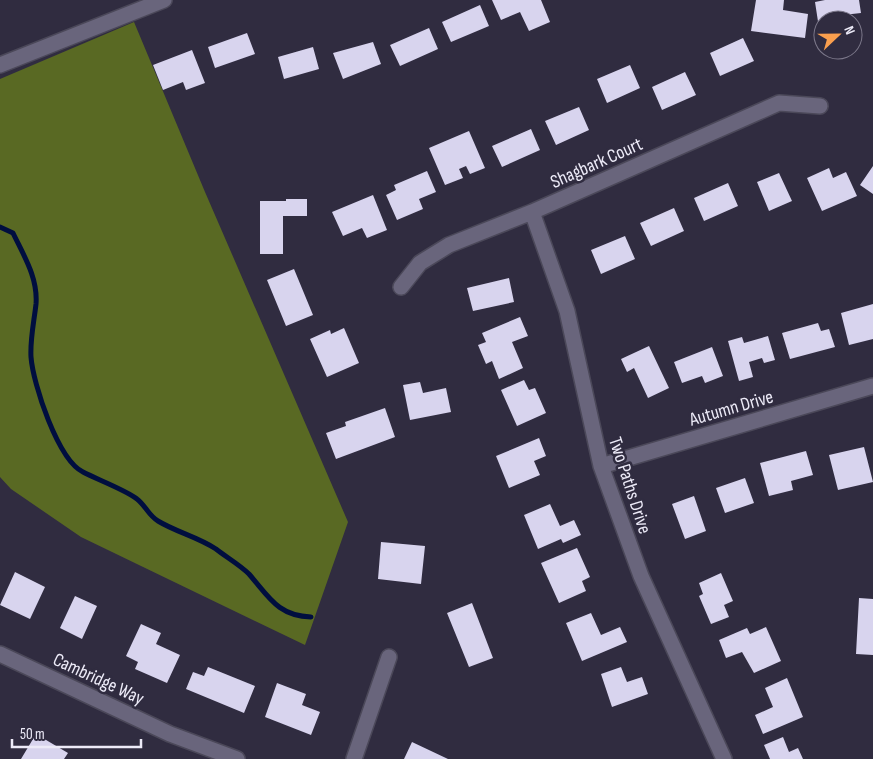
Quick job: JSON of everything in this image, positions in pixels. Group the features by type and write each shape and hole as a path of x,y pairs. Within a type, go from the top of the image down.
{"street":[{"path":"0,65 164,0"},
{"name":"Shagbark Court","path":"401,287 420,263 434,252 532,212 779,103 820,106"},
{"name":"Two Paths Drive","path":"532,212 567,311 601,466 641,576 724,759"},
{"name":"Autumn Drive","path":"601,466 873,386"},
{"name":"Cambridge Way","path":"0,654 170,734 237,759"},
{"path":"354,759 390,657"}],"green space":[{"path":"134,22 205,192 348,522 305,645 81,537 11,489 0,477 0,79"}],"building":[{"path":"492,0 541,0 550,22 529,31 520,12 501,20"},
{"path":"756,0 784,0 783,10 808,14 805,38 751,31"},
{"path":"825,0 859,0 861,10 816,10 815,2"},
{"path":"480,5 489,26 451,42 442,22"},
{"path":"429,28 438,49 400,66 390,45"},
{"path":"247,33 255,54 215,68 208,47"},
{"path":"743,38 754,61 720,76 710,53"},
{"path":"373,42 381,64 343,79 333,53"},
{"path":"313,47 319,69 284,79 278,57"},
{"path":"192,50 205,83 186,90 183,82 163,90 153,65"},
{"path":"630,65 640,88 607,103 597,79"},
{"path":"685,72 696,95 662,110 652,87"},
{"path":"579,107 589,130 556,145 545,121"},
{"path":"531,129 540,150 502,167 492,146"},
{"path":"469,131 485,168 470,174 466,166 459,169 463,178 445,185 429,148"},
{"path":"873,166 873,194 860,185"},
{"path":"829,168 833,178 846,172 857,196 822,211 807,178"},
{"path":"427,171 436,192 419,199 423,209 397,220 386,195 396,190 394,185"},
{"path":"779,173 792,201 769,211 757,182"},
{"path":"728,183 738,206 704,221 694,198"},
{"path":"373,195 387,230 367,238 362,228 343,236 332,212"},
{"path":"286,199 307,199 307,216 283,216 283,254 260,254 260,201 286,201"},
{"path":"674,208 684,231 651,246 640,223"},
{"path":"625,236 635,259 601,274 591,250"},
{"path":"294,269 313,315 286,326 267,280"},
{"path":"509,278 514,302 473,311 467,288"},
{"path":"873,304 873,339 849,345 841,313"},
{"path":"520,317 528,336 512,342 523,368 499,379 492,361 486,364 478,345 486,342 482,333"},
{"path":"818,323 821,331 829,329 835,347 790,359 782,333"},
{"path":"344,328 359,363 327,377 310,339 330,330 331,334"},
{"path":"768,336 775,360 764,363 762,358 749,362 753,377 739,381 728,341 742,337 744,343"},
{"path":"649,346 669,388 648,398 634,368 627,372 621,359"},
{"path":"712,347 723,376 705,383 702,376 682,383 674,362"},
{"path":"524,380 529,390 535,388 546,413 517,426 501,390"},
{"path":"420,382 423,393 446,388 451,412 410,420 403,385"},
{"path":"385,408 395,437 336,459 326,433 346,426 345,422"},
{"path":"539,438 546,456 534,461 540,475 509,488 496,456"},
{"path":"864,447 873,482 838,490 829,455"},
{"path":"806,451 813,475 791,481 793,490 769,496 760,463"},
{"path":"745,478 754,503 725,513 716,488"},
{"path":"694,496 706,531 685,539 672,504"},
{"path":"550,504 560,526 574,520 581,535 563,543 561,539 538,549 524,515"},
{"path":"381,542 425,546 421,584 378,579"},
{"path":"577,548 590,577 582,581 586,591 559,603 541,563"},
{"path":"15,572 45,587 30,619 0,605"},
{"path":"721,573 733,601 724,605 729,617 711,624 699,596 703,594 699,583"},
{"path":"75,596 97,606 82,639 60,628"},
{"path":"859,598 873,599 873,655 856,654"},
{"path":"472,603 493,658 469,667 447,613"},
{"path":"591,613 601,635 620,627 627,642 582,661 566,623"},
{"path":"141,624 161,633 156,644 180,655 167,683 135,669 138,662 126,656"},
{"path":"766,627 781,661 754,673 742,652 726,658 719,640 747,628 750,634"},
{"path":"208,667 255,686 244,713 186,689 193,672 204,676"},
{"path":"621,667 627,682 642,677 648,694 612,707 601,674"},
{"path":"787,678 803,717 763,734 755,715 773,707 765,688"},
{"path":"277,683 306,694 302,705 320,712 311,735 265,717"},
{"path":"36,734 68,753 64,759 21,759"},
{"path":"783,737 789,752 798,748 803,759 770,759 764,745"},
{"path":"412,742 448,759 404,759"}],"waterway":[{"path":"0,227 13,233 33,276 36,304 31,357 36,385 56,437 74,465 83,472 119,488 140,501 158,521 216,549 249,574 275,604 282,609 300,616 311,617"}]}
